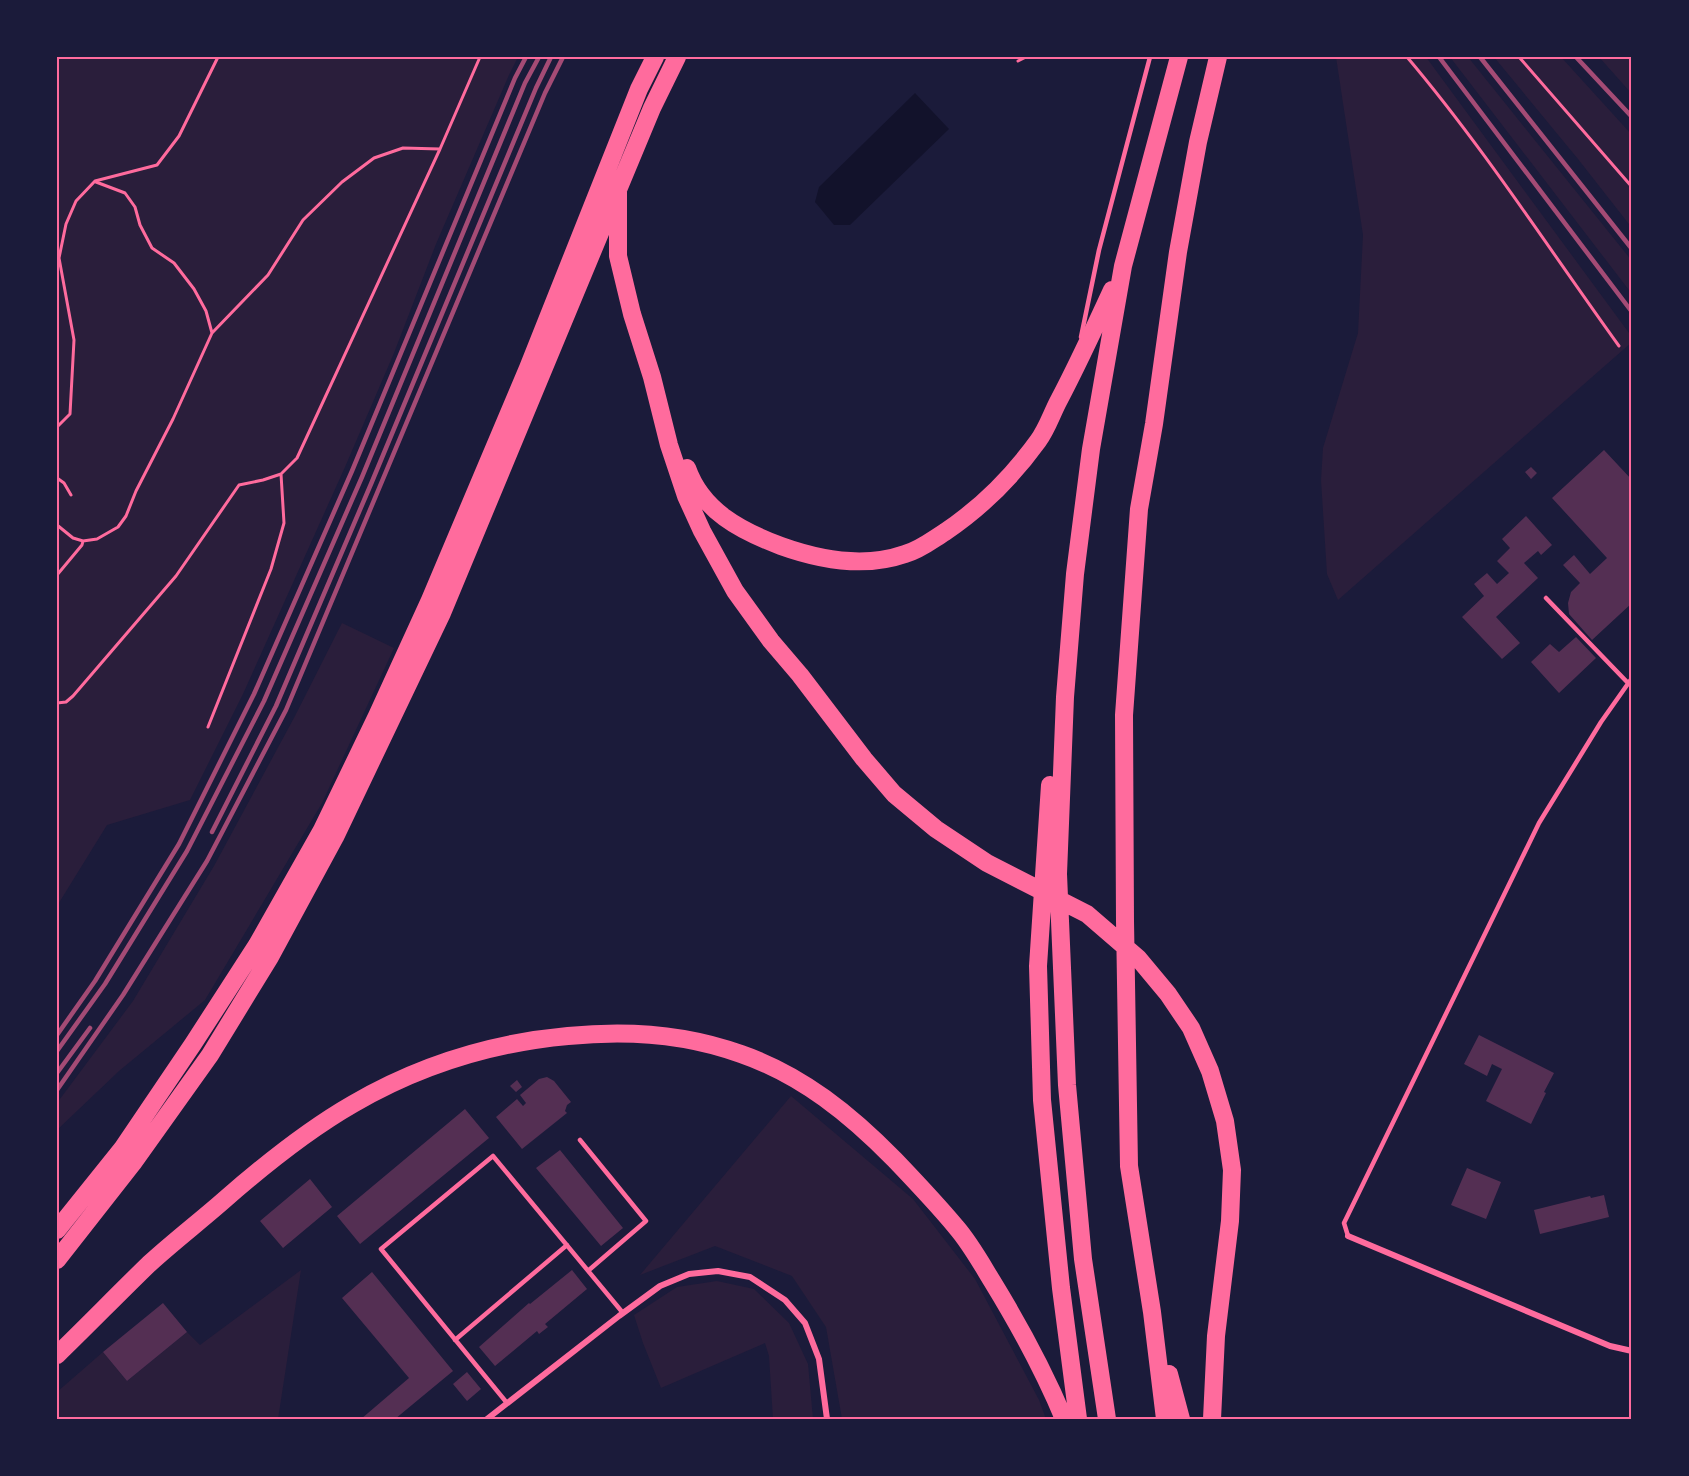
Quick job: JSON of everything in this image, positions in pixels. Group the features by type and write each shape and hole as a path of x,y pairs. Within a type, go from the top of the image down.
{"highway":[{"path":"57,1230 122,1149 193,1044 257,945 322,831 430,600 528,368 639,89 655,57"},
{"path":"57,1260 133,1163 210,1055 270,957 335,837 442,614 652,108 677,57"},
{"path":"1107,1419 1083,1259 1067,1085 1058,874 1065,698 1075,574 1091,449 1123,266 1179,57"},
{"path":"1165,1419 1152,1312 1129,1166 1124,716 1139,509 1154,424 1178,252 1198,142 1218,57"},
{"path":"618,189 618,256 632,314 652,377 690,477 703,498 718,513 742,529 787,548 841,560 871,561 906,554 928,544 997,491 1040,439 1123,266"},
{"path":"662,404 677,471 702,531 735,591 771,641 864,759 894,794 986,869 1027,884 1087,914 1138,958 1168,994 1191,1028 1210,1071 1225,1121 1232,1170 1230,1221 1216,1336 1212,1419"},
{"path":"1065,698 1050,772 1038,977 1042,1100 1061,1288 1078,1419"},
{"path":"57,1356 151,1262 239,1187 288,1147 354,1103 431,1066 492,1047 578,1035 651,1035 697,1041 743,1054 767,1064 815,1091 865,1130 958,1229 1012,1314 1043,1372 1064,1419"},
{"path":"1152,1312 1181,1419"}],"street":[{"path":"1348,1236 1611,1346 1632,1351"},
{"path":"487,1419 623,1312 660,1286 689,1274 718,1271 750,1277 786,1300 805,1323 819,1359 827,1419"}],"lane":[{"path":"1074,370 1099,250 1150,57"},
{"path":"1348,1236 1344,1223 1539,823 1600,722 1630,681 1546,598"},
{"path":"580,1140 646,1221 589,1270"},
{"path":"507,1403 381,1249 493,1156 623,1312"},
{"path":"455,1340 567,1245"}],"path":[{"path":"57,427 70,414 74,340 59,258 66,224 76,201 95,182 157,165 179,136 218,57"},
{"path":"57,703 66,702 73,696 176,576 240,485 281,474 297,458 440,149 480,57"},
{"path":"1018,61 1026,57"},
{"path":"1407,57 1433,87 1619,346"},
{"path":"1519,57 1632,187"},
{"path":"58,574 82,543 97,539 118,527 126,516 212,333 268,275 303,220 342,182 374,158 404,148 440,149"},
{"path":"95,182 124,194 135,207 140,225 152,248 174,264 194,289 206,311 212,333"},
{"path":"208,727 271,569 284,523 281,474"},
{"path":"57,478 64,483 71,495"},
{"path":"57,525 82,543"}],"shaded area":[{"path":"57,57 518,57 436,244 394,353 345,467 243,694 190,800 107,825 57,906"},
{"path":"1336,57 1426,57 1632,337 1632,342 1338,600 1327,574 1321,480 1323,448 1358,333 1363,235"},
{"path":"1450,57 1468,57 1632,261 1632,294"},
{"path":"1494,57 1561,57 1632,135 1632,228 1578,159"},
{"path":"1599,57 1632,57 1632,94"},
{"path":"915,93 949,129 850,225 834,225 815,202 819,187"},
{"path":"342,623 394,648 322,803 205,1000 119,1071 57,1130 57,1103 133,1001 214,866"},
{"path":"791,1096 913,1199 975,1279 1039,1400 1046,1419 842,1419 826,1327 792,1276 715,1246 640,1275"},
{"path":"301,1270 278,1419 57,1419 57,1392 103,1352 127,1381 187,1332 200,1345"},
{"path":"717,1281 754,1289 789,1323 808,1364 813,1419 773,1419 769,1356 765,1343 661,1388 634,1315 677,1287"}],"building":[{"path":"1604,450 1632,480 1632,603 1592,640 1569,614 1568,603 1571,592 1580,583 1563,565 1574,555 1590,574 1607,558 1552,498"},
{"path":"1531,467 1537,473 1531,479 1525,472"},
{"path":"1526,516 1552,545 1541,555 1538,551 1524,563 1538,578 1496,617 1520,643 1502,659 1462,617 1484,596 1474,584 1487,573 1497,584 1509,573 1497,561 1510,548 1502,539"},
{"path":"1576,637 1596,658 1559,693 1531,662 1550,644 1559,652"},
{"path":"1479,1035 1554,1073 1531,1124 1486,1101 1502,1069 1492,1064 1487,1076 1464,1064"},
{"path":"547,1077 554,1081 571,1102 567,1105 565,1111 567,1113 522,1149 496,1117 517,1099 523,1106 526,1103 520,1095 539,1079"},
{"path":"517,1080 522,1087 516,1092 510,1086"},
{"path":"465,1109 489,1138 360,1244 337,1216"},
{"path":"560,1150 623,1228 601,1246 536,1168"},
{"path":"1467,1168 1501,1182 1486,1219 1451,1205"},
{"path":"310,1179 332,1207 283,1248 260,1221"},
{"path":"1604,1195 1609,1217 1540,1234 1534,1210 1590,1196 1591,1198"},
{"path":"572,1270 587,1289 545,1324 548,1327 539,1334 537,1331 495,1366 479,1347 529,1303"},
{"path":"372,1272 453,1371 395,1419 361,1419 409,1378 342,1298"},
{"path":"163,1303 187,1332 127,1381 103,1352"},
{"path":"467,1372 481,1389 467,1401 453,1384"}],"railway":[{"path":"57,1035 95,981 179,844 254,694 352,471 515,78 526,57"},
{"path":"57,1051 105,984 187,851 264,701 362,477 525,83 539,57"},
{"path":"212,832 276,706 551,57"},
{"path":"57,1090 123,995 207,861 286,710 545,93 563,57"},
{"path":"1439,57 1632,312"},
{"path":"1480,57 1632,249"},
{"path":"1576,57 1632,117"},
{"path":"57,1073 90,1028"}]}
